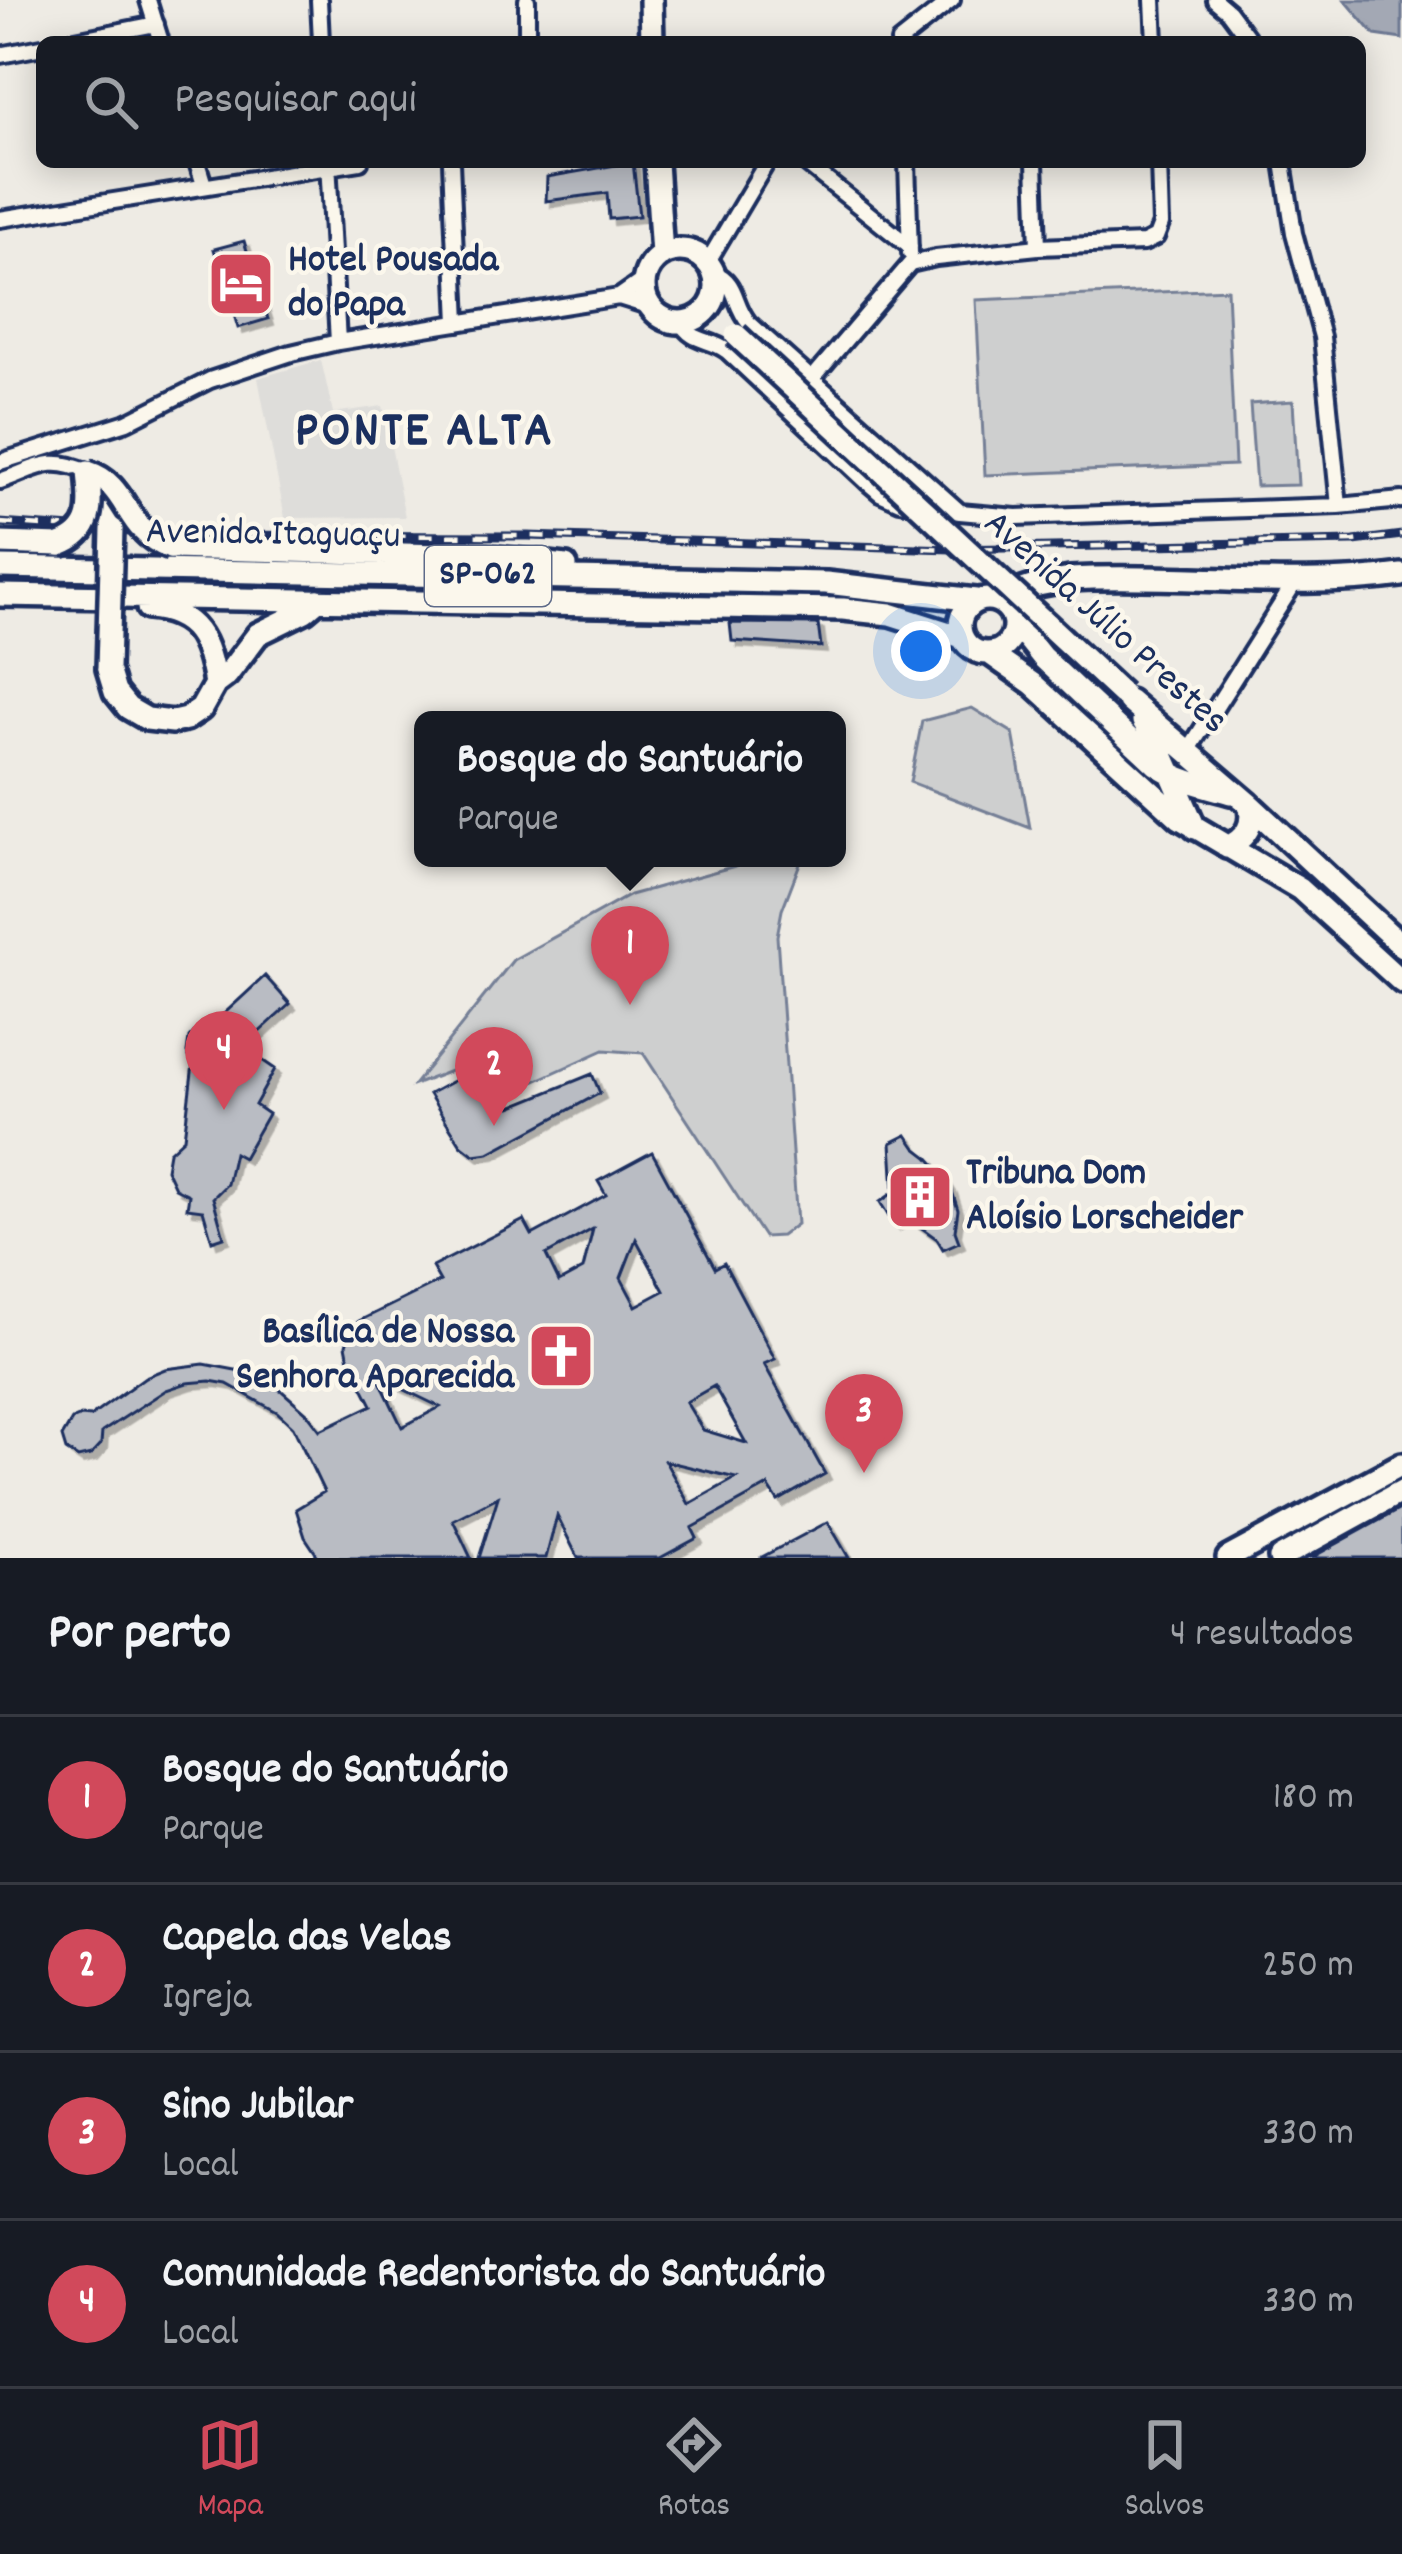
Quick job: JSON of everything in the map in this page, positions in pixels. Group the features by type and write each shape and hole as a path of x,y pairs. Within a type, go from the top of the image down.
{"main road":[{"path":"651,0 652,36"},
{"path":"657,168 662,256"},
{"path":"660,208 686,251"},
{"path":"686,251 710,267 718,318 681,322 664,318 651,307 646,278 662,256 686,251"},
{"name":"Avenida Júlio Prestes","path":"718,318 1126,698 1397,935"},
{"path":"0,543 60,545 77,536 89,517 88,472"},
{"path":"88,472 114,488 145,536 170,548 480,556 587,568 613,579"},
{"path":"88,472 104,489 111,513 108,669 115,692 147,719 186,719 207,702 214,684 206,644 191,623 167,609 139,607 118,597"},
{"name":"Avenida Itaguaçu","path":"0,567 826,583 867,585 1000,610"},
{"path":"962,637 963,612 1000,610 1024,591 1054,581 1402,574"},
{"name":"Avenida Itaguaçu","path":"0,595 868,610 962,637"},
{"path":"214,684 227,675 258,634 318,600"},
{"path":"988,653 1011,640 1000,610"},
{"name":"Avenida Júlio Prestes","path":"1000,610 1042,658 1157,765 1172,775 1243,799"},
{"name":"SP-062","path":"962,637 973,649 988,653 1033,684 1180,818 1300,889 1402,982"},
{"path":"1126,698 1158,745 1195,829"},
{"path":"1227,847 1250,827 1252,814 1243,799"},
{"path":"1228,1558 1402,1464"},
{"path":"1280,1558 1402,1491"},
{"path":"1305,1516 1319,1537"}],"street":[{"path":"148,0 159,36"},
{"path":"319,0 321,36"},
{"path":"527,0 527,36"},
{"path":"907,36 952,0"},
{"path":"1153,0 1155,36"},
{"path":"1215,0 1247,36"},
{"path":"95,36 156,24"},
{"path":"0,55 36,47"},
{"path":"199,168 204,185"},
{"path":"0,219 304,168"},
{"path":"328,168 338,342"},
{"path":"451,168 458,322"},
{"path":"763,168 710,267 729,282 748,322 960,512"},
{"path":"811,168 910,247"},
{"path":"907,168 910,264"},
{"path":"1035,168 1038,247"},
{"path":"812,380 910,264 1038,247 1144,243 1156,237 1161,224 1159,168"},
{"path":"1284,168 1294,233 1322,337 1339,506"},
{"path":"619,297 646,278"},
{"path":"0,462 127,422 210,380 252,365 338,342 619,297 651,307"},
{"name":"Avenida Júlio Prestes","path":"681,322 691,335 727,350 880,493 899,502 1016,517 1402,500"},
{"path":"0,481 50,462 88,472"},
{"path":"1188,751 1297,579"}],"shaded area":[{"path":"1345,0 1402,0 1402,39 1375,35"},
{"path":"1227,289 1235,465 985,475 976,300"},
{"path":"321,360 333,413 383,406 405,517 285,518 258,378"},
{"path":"1293,401 1298,485 1256,486 1250,404"},
{"path":"972,708 1013,733 1030,828 910,782 922,721"},
{"path":"731,867 799,867 777,936 797,1224 781,1236 764,1237 643,1053 604,1050 524,1086 494,1054 414,1085 513,960 630,895"}],"building":[{"path":"599,168 634,168 639,216 609,219 607,193 546,201 547,177"},
{"name":"Hotel Pousada do Papa","path":"244,241 268,319 238,328 214,249"},
{"path":"730,623 818,624 821,647 732,641"},
{"path":"265,976 290,1004 243,1047 275,1069 255,1105 268,1114 243,1158 234,1153 227,1184 213,1198 224,1237 212,1241 203,1210 187,1208 189,1195 175,1188 166,1169 169,1152 184,1138 193,1064 187,1053 189,1038 201,1025 215,1022"},
{"path":"481,1066 511,1107 592,1074 600,1093 489,1153 474,1155 461,1145 429,1094"},
{"name":"Tribuna Dom Aloísio Lorscheider","path":"907,1135 940,1171 958,1210 955,1231 959,1242 943,1249 908,1218 894,1225 880,1202 894,1192 891,1143"},
{"name":"Basílica de Nossa Senhora Aparecida","path":"652,1152 715,1268 724,1263 775,1359 764,1364 825,1474 778,1501 768,1486 692,1528 697,1538 660,1558 578,1558 557,1516 546,1558 479,1558 498,1497 453,1520 471,1558 319,1558 305,1537 296,1509 324,1492 293,1427 277,1412 227,1384 187,1383 166,1390 102,1432 101,1444 91,1455 78,1458 66,1450 62,1437 72,1420 90,1417 145,1377 165,1369 204,1364 246,1372 282,1391 320,1430 372,1405 349,1360 346,1345 351,1328 440,1281 432,1267 524,1220 532,1235 606,1195 598,1181","holes":["593,1229 583,1269 559,1282 546,1255","636,1239 664,1291 636,1306 621,1278","378,1377 440,1407 402,1427","714,1386 746,1443 703,1430 686,1402","665,1461 736,1478 689,1504"]},
{"path":"1402,1508 1402,1558 1311,1558"},
{"path":"828,1522 849,1558 760,1558"}],"railway":[{"path":"0,523 174,535 528,536 952,549 1354,541 1402,535"}],"place":[{"name":"Hotel Pousada do Papa","path":"241,284"},
{"name":"Bosque do Santuário","path":"630,1005"},
{"name":"Comunidade Redentorista do Santuário","path":"224,1110"},
{"name":"Capela das Velas","path":"494,1126"},
{"name":"Tribuna Dom Aloísio Lorscheider","path":"920,1197"},
{"name":"Basílica de Nossa Senhora Aparecida","path":"561,1356"},
{"name":"Sino Jubilar","path":"864,1473"}],"district":[{"name":"PONTE ALTA","path":"425,434"}]}
